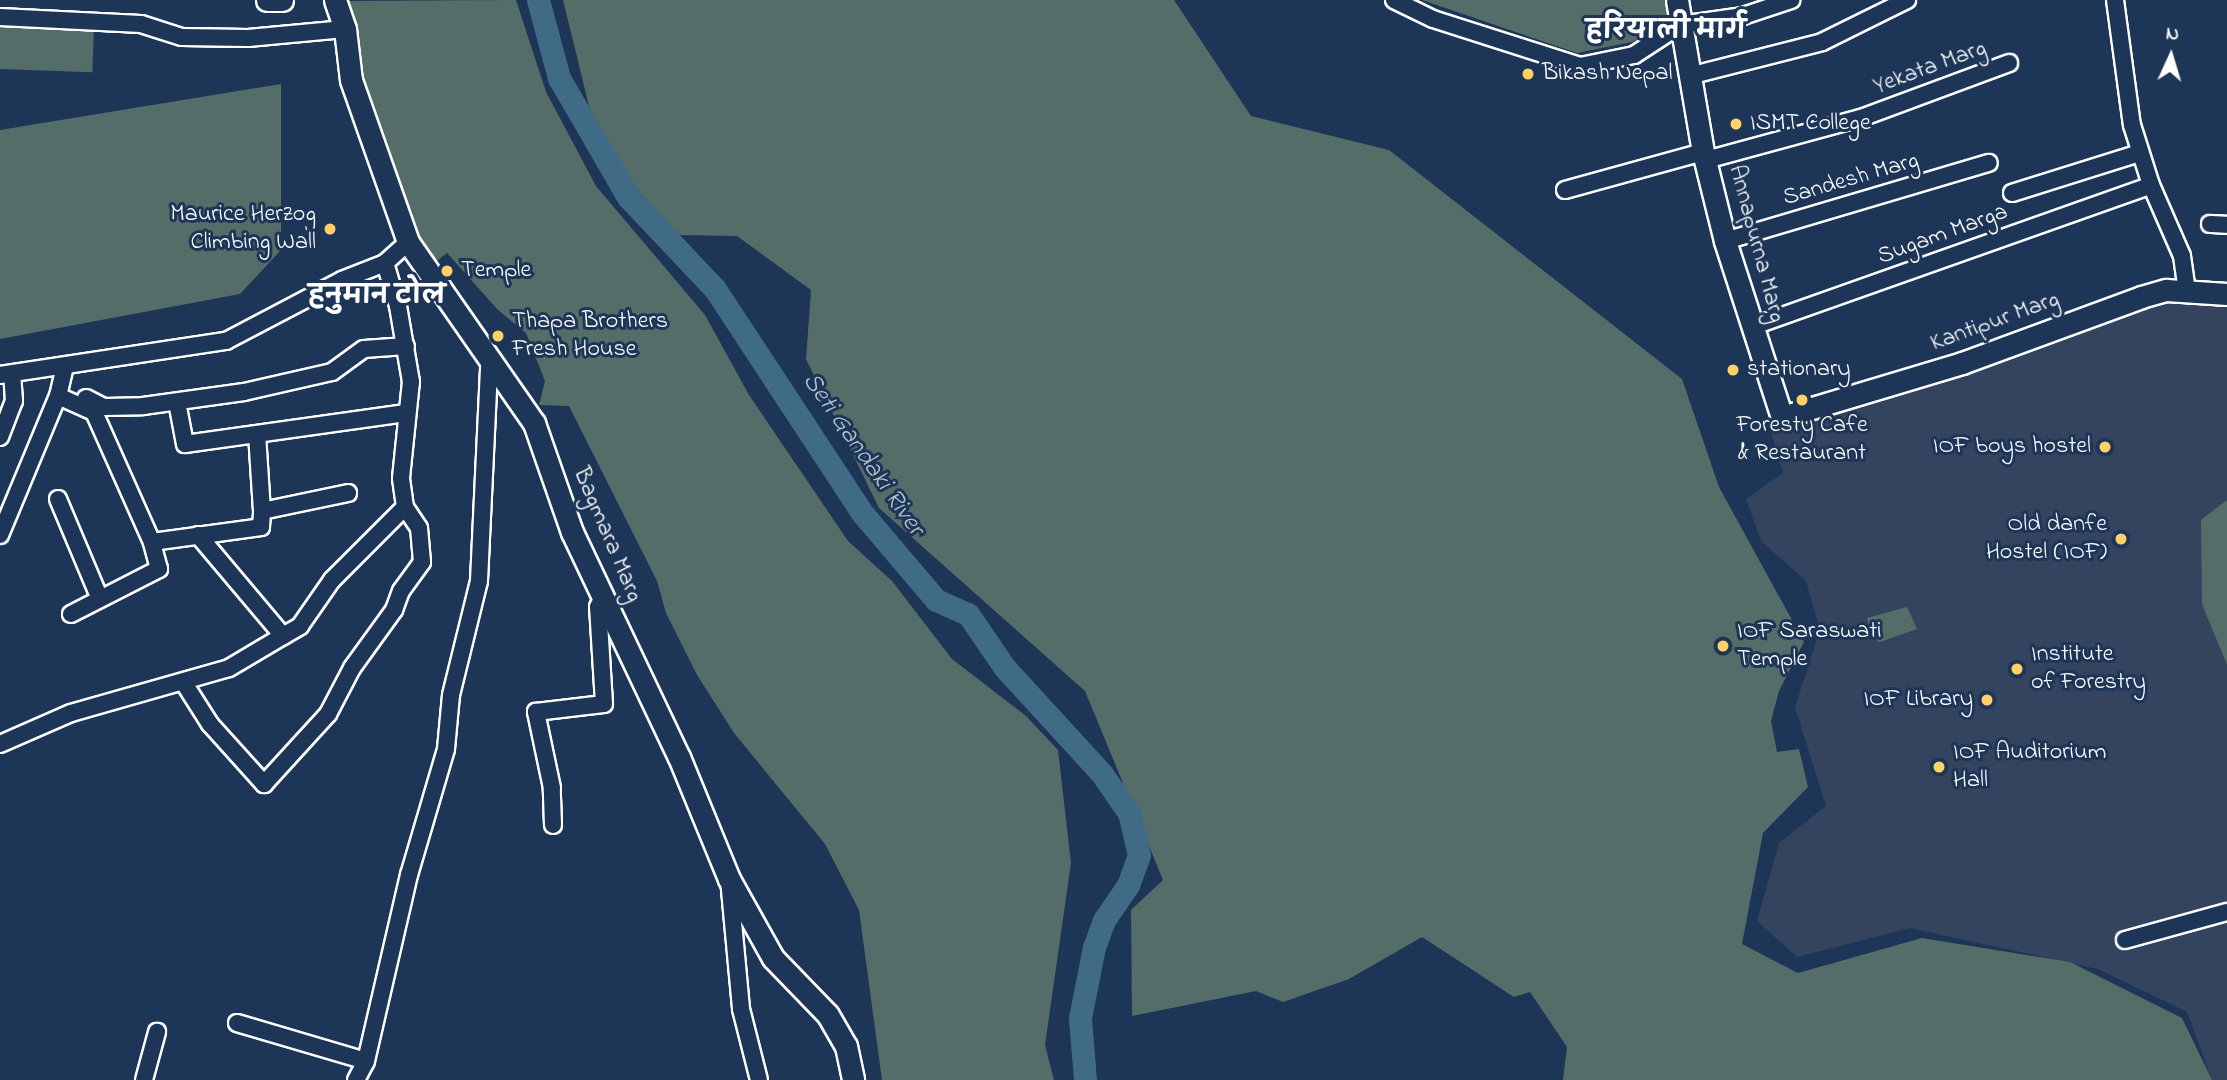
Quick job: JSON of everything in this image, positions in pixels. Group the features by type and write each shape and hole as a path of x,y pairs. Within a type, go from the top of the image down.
{"main road":[{"path":"267,0 282,0"},
{"name":"Annapurna Marg","path":"1677,0 1689,76 1725,241 1782,417"},
{"name":"Bagmara Marg","path":"331,1 345,29 351,80 408,242 489,365 534,423 572,533 679,757 729,879 773,958 828,1015 846,1046 853,1080"},
{"name":"Kantipur Marg","path":"1782,417 1962,363 2141,297 2187,291 2227,294"}],"street":[{"path":"1394,0 1433,19 1580,66 1634,55 1681,25 1743,16 1791,0"},
{"path":"1689,76 1822,42 1907,0"},
{"path":"2115,0 2123,76 2140,153 2182,257 2187,291"},
{"path":"0,18 141,23 182,37 247,38 345,29"},
{"name":"Yekata Marg","path":"1566,190 1861,118 2009,64"},
{"path":"2012,193 2140,153"},
{"name":"Sandesh Marg","path":"1725,241 1989,163"},
{"name":"Sugam Marga","path":"1751,327 2151,185"},
{"path":"2210,224 2227,225"},
{"path":"0,437 15,401 6,374 226,341 342,280 385,263 408,242"},
{"path":"184,683 210,724 264,783 328,714 352,668 394,610 401,591 422,562 419,528 405,507 401,478 411,382 406,346 385,263"},
{"path":"60,391 104,407 177,402 332,372 364,349 406,346"},
{"path":"356,1080 366,1061 410,875 446,749 451,695 479,581 489,365"},
{"path":"0,535 60,391 65,366"},
{"path":"60,391 94,412 152,542 159,569 71,614"},
{"path":"177,402 185,444 352,417 406,413"},
{"path":"152,542 261,527 257,434"},
{"path":"262,511 348,493"},
{"path":"58,499 100,599"},
{"path":"0,744 71,713 184,683 229,668 300,626 332,580 405,507"},
{"path":"198,535 283,636"},
{"path":"553,825 552,788 536,712 604,704 598,607 603,597"},
{"path":"729,879 741,1009 759,1080"},
{"path":"2125,940 2227,912"},
{"path":"237,1023 366,1061"},
{"path":"144,1080 156,1032"}],"shaded area":[{"name":"Institute of Forestry","path":"2170,297 2227,301 2227,1080 2212,1080 2187,1012 2098,969 1910,928 1797,957 1757,921 1779,843 1826,806 1795,707 1820,630 1806,581 1761,541 1746,499 1783,473 1769,426"}],"green space":[{"path":"516,0 546,92 596,186 705,315 749,395 848,541 892,581 952,659 1026,716 1058,750 1071,863 1045,1045 1054,1080 882,1080 859,910 825,844 734,733 697,675 666,613 657,581 569,406 539,405 545,381 526,333 498,310 447,253 433,264 417,239 369,114 345,1"},
{"path":"563,0 1174,0 1251,116 1389,150 1682,379 1719,487 1804,642 1779,691 1771,721 1777,752 1799,749 1808,787 1763,833 1742,944 1798,973 1922,938 2070,962 2182,1018 2212,1080 1563,1080 1567,1047 1530,992 1514,997 1422,937 1349,979 1283,1002 1256,991 1132,1016 1131,910 1163,880 1085,691 879,508 806,359 811,290 737,236 678,235 599,147"},
{"path":"1422,0 1665,0 1669,24 1632,42 1577,53"},
{"path":"0,24 94,27 92,72 0,69"},
{"path":"281,84 281,250 240,294 0,339 0,130"},
{"path":"2227,500 2227,665 2202,604 2201,520"},
{"path":"1907,607 1917,629 1880,642 1872,638 1867,618"}],"waterway":[{"name":"Seti Gandaki River","path":"538,0 559,78 628,197 715,289 863,514 936,600 968,614 1005,668 1102,774 1129,813 1139,855 1128,885 1104,920 1094,947 1080,1018 1085,1080"}],"place":[{"name":"Bikash Nepal","path":"1528,74"},
{"name":"ISMT College","path":"1736,124"},
{"name":"Maurice Herzog Climbing Wall","path":"330,229"},
{"name":"Temple","path":"447,271"},
{"name":"Thapa Brothers Fresh House","path":"498,336"},
{"name":"stationary","path":"1733,370"},
{"name":"Foresty Cafe & Restaurant","path":"1802,400"},
{"name":"IOF boys hostel","path":"2105,447"},
{"name":"Old danfe Hostel (IOF)","path":"2121,539"},
{"name":"IOF Saraswati Temple","path":"1723,646"},
{"name":"Institute of Forestry","path":"2017,669"},
{"name":"IOF Library","path":"1987,700"},
{"name":"IOF Auditorium Hall","path":"1939,767"}],"district":[{"name":"हरियाली मार्ग","path":"1666,33"},
{"name":"हनुमान टोल","path":"377,298"}]}
